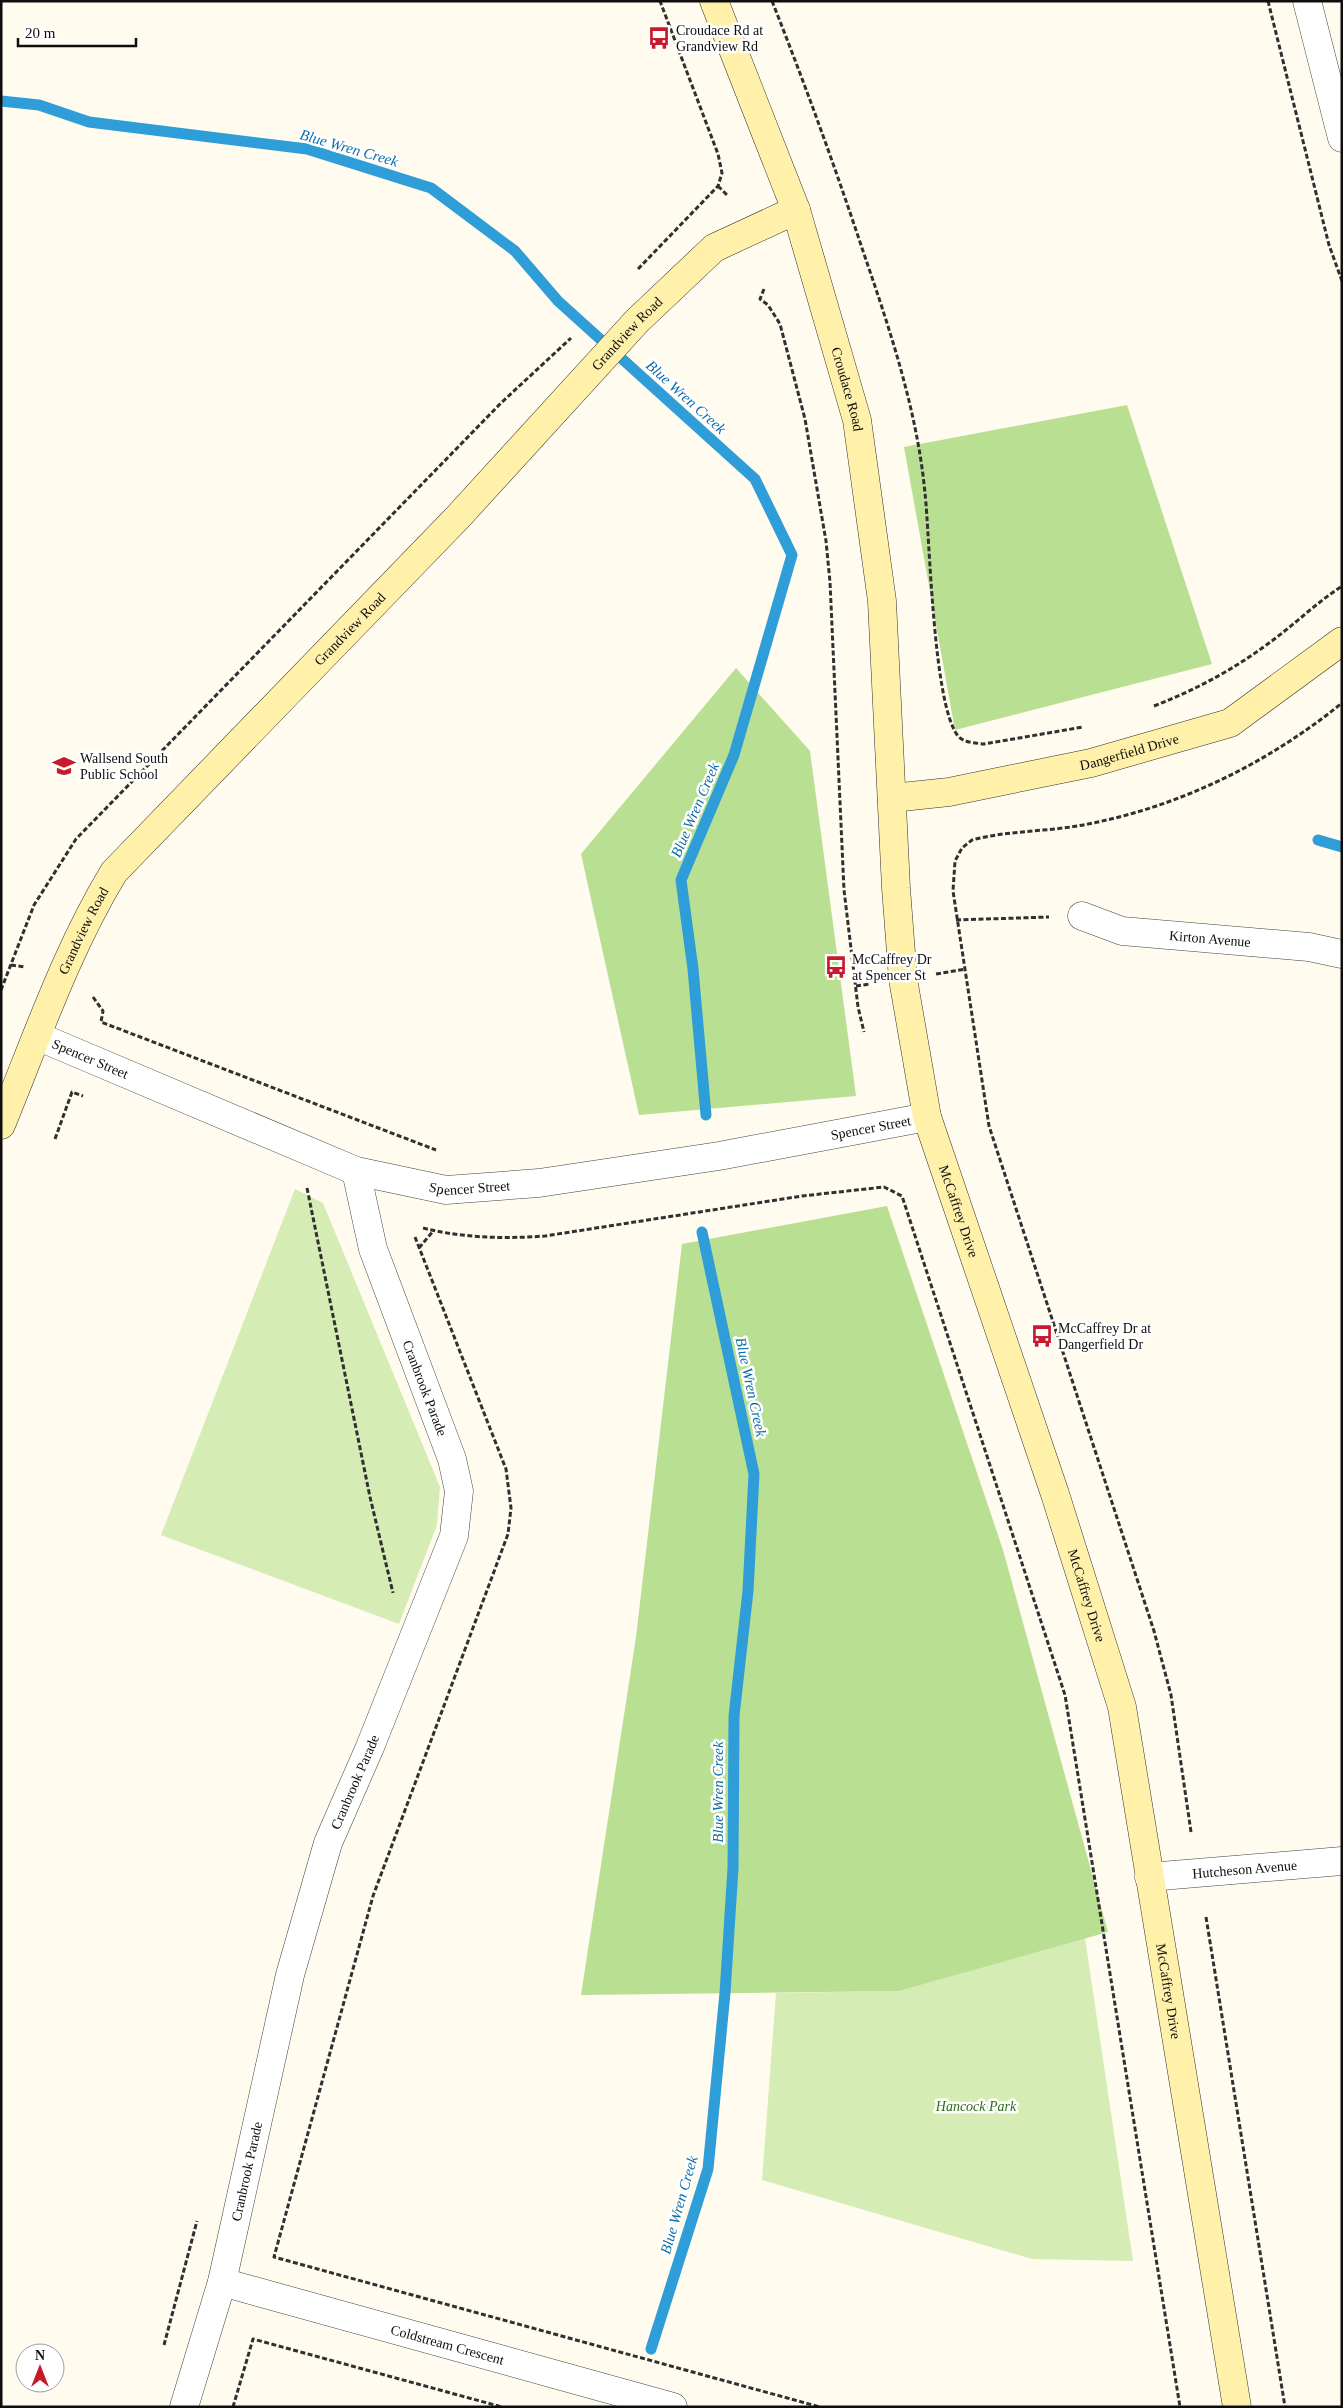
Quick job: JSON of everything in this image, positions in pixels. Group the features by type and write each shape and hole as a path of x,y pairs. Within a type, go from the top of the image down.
{"main road":[{"name":"Croudace Road","path":"714,1 796,210 857,420 882,601 892,798"},
{"name":"Grandview Road","path":"1,1125 60,977 86,919 114,872 458,517 637,321 714,248 796,210"},
{"name":"Dangerfield Drive","path":"892,798 949,792 1091,763 1230,723 1342,641"},
{"name":"McCaffrey Drive","path":"892,798 903,978 927,1117 963,1229 1056,1494 1122,1707 1237,2407"}],"street":[{"path":"1307,1 1340,125"},
{"name":"Kirton Avenue","path":"1082,916 1122,931 1309,947 1342,954"},
{"name":"Spencer Street","path":"37,1036 356,1171 446,1190 539,1183 719,1156 927,1117"},
{"name":"Cranbrook Parade","path":"184,2407 222,2282 290,1975 328,1843 370,1747 454,1536 459,1491 452,1459 373,1249 356,1171"},
{"name":"Hutcheson Avenue","path":"1149,1877 1342,1861"},
{"name":"Coldstream Crescent","path":"222,2282 673,2407"}],"path":[{"path":"637,270 718,186 722,166 660,1"},
{"path":"772,1 824,138 892,335 914,426 925,491 937,648 951,721 959,737 971,742 984,744 1088,726"},
{"path":"1268,1 1329,245 1342,281"},
{"path":"718,186 727,195"},
{"path":"764,289 760,299 768,305 780,324 805,419 826,541 830,582 844,890 864,1032"},
{"path":"1,990 34,905 76,839 501,403 553,356"},
{"path":"1153,707 1194,690 1232,668 1268,644 1342,586"},
{"path":"1191,1832 1171,1695 1154,1631 989,1126 966,969 956,920 953,876 955,861 962,848 972,840 1088,824 1199,791 1255,763 1314,725 1342,703"},
{"path":"956,920 1082,916"},
{"path":"11,965 25,967"},
{"path":"931,975 966,969"},
{"path":"93,997 103,1011 102,1022 438,1151"},
{"path":"55,1140 72,1092 90,1099"},
{"path":"306,1183 357,1437 392,1584 393,1597"},
{"path":"423,1228 473,1236 510,1238 545,1236 811,1195 884,1186 902,1196 1065,1695 1180,2407"},
{"path":"419,1248 434,1230"},
{"path":"1206,1917 1285,2407"},
{"path":"162,2351 199,2216"},
{"path":"274,2258 820,2407"},
{"path":"233,2407 253,2339 502,2407"}],"green space":[{"path":"1127,405 1212,664 955,730 904,447"},
{"path":"736,668 810,751 856,1096 639,1115 581,854"},
{"path":"295,1189 323,1203 440,1487 437,1525 399,1624 161,1535"},
{"path":"887,1206 1003,1550 1108,1932 899,1991 581,1995 636,1637 682,1244"},
{"name":"Hancock Park","path":"1085,1938 1133,2261 1032,2259 762,2180 776,1993 899,1991"}],"waterway":[{"name":"Blue Wren Creek","path":"1,101 39,105 89,122 307,149 431,188 515,251 558,301 755,479 792,555 734,755 681,880 693,969 706,1115"},
{"path":"1318,840 1342,847"},
{"name":"Blue Wren Creek","path":"651,2349 708,2169 725,1993 733,1868 734,1716 748,1591 754,1474 702,1232"}],"place":[{"name":"Croudace Rd at Grandview Rd","path":"659,38"},
{"name":"Wallsend South Public School","path":"64,766"},
{"name":"McCaffrey Dr at Spencer St","path":"836,967"},
{"name":"McCaffrey Dr at Dangerfield Dr","path":"1042,1336"}]}
